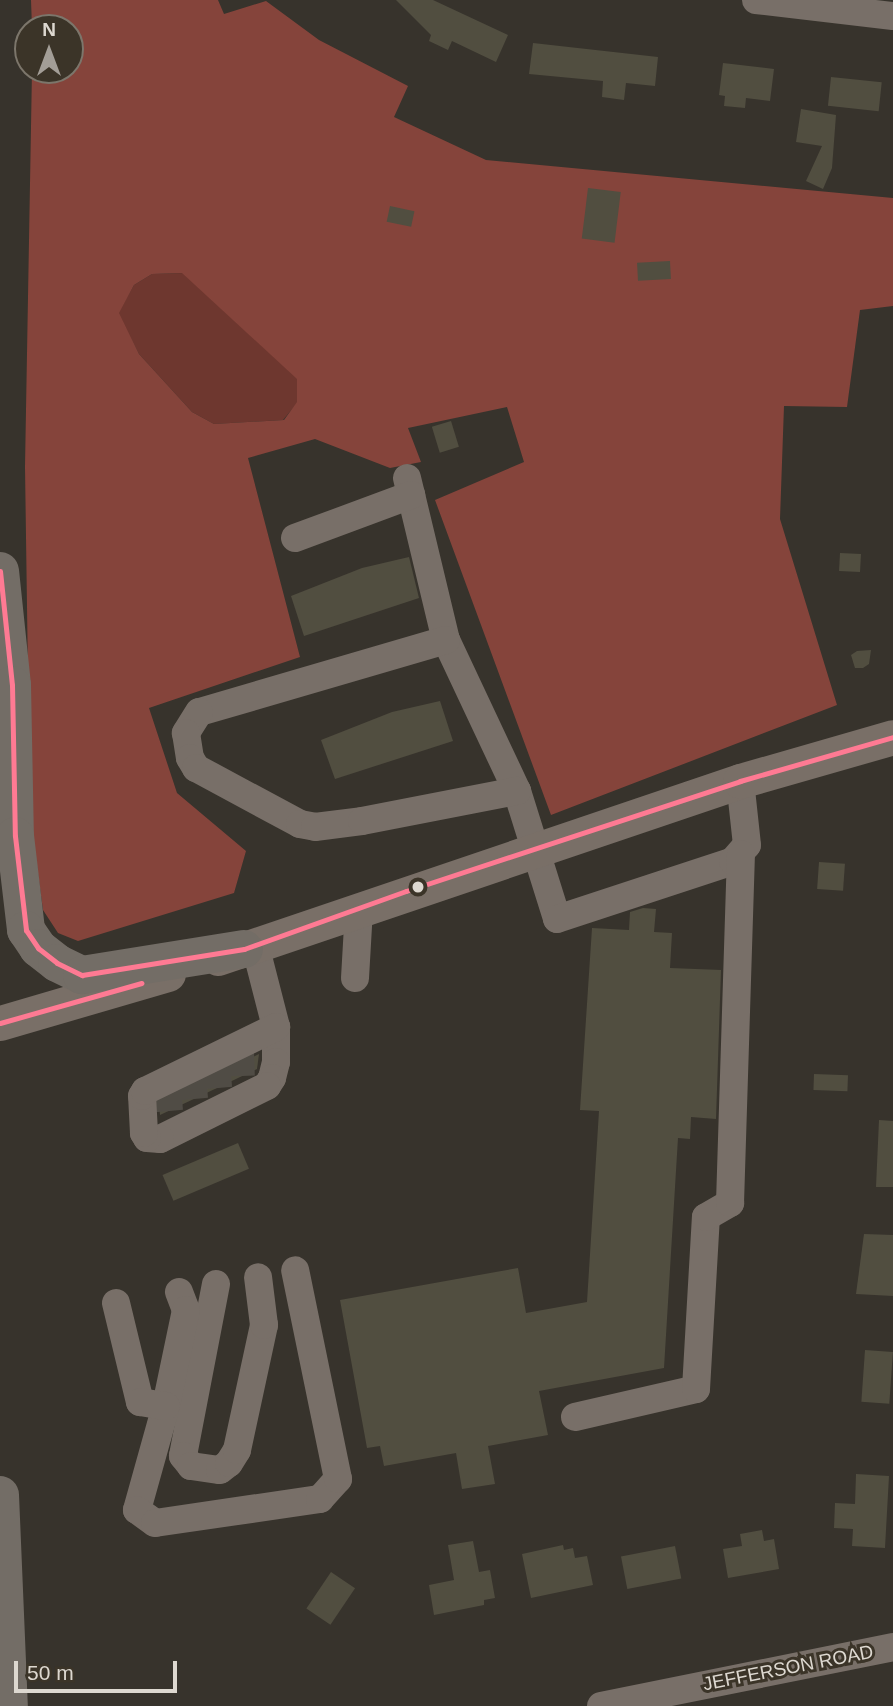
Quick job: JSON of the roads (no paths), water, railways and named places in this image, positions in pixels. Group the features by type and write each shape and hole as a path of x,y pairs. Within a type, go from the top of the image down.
{"highway":[{"path":"0,570 12,685 15,836 26,930 38,948 57,963 82,975 250,947"},
{"path":"0,1495 9,1706"}],"main road":[{"path":"0,1023 135,985 740,780 893,737"}],"street":[{"path":"769,1 821,4 893,16"},
{"path":"295,538 409,487 446,640 517,791 557,919 733,861 747,845 740,780"},
{"path":"446,640 199,712 186,733 190,758 196,768 300,824 315,827 362,821 517,791"},
{"path":"575,1418 696,1389 706,1217 730,1203 741,854"},
{"path":"355,978 359,908"},
{"path":"250,947 276,1027 276,1062 272,1078 267,1086 205,1085 276,1027"},
{"path":"179,1292 186,1310 166,1406 137,1510 155,1523 320,1499 338,1479 295,1270"},
{"path":"216,1284 183,1456 191,1466 220,1470 229,1463 237,1450 264,1325 258,1277"},
{"path":"116,1303 140,1402 166,1406"},
{"name":"JEFFERSON ROAD","path":"601,1706 893,1647"}],"tunnel":[{"path":"240,1053 241,1076"},
{"path":"216,1064 218,1088"},
{"path":"192,1076 194,1099"},
{"path":"167,1088 169,1111"}]}
